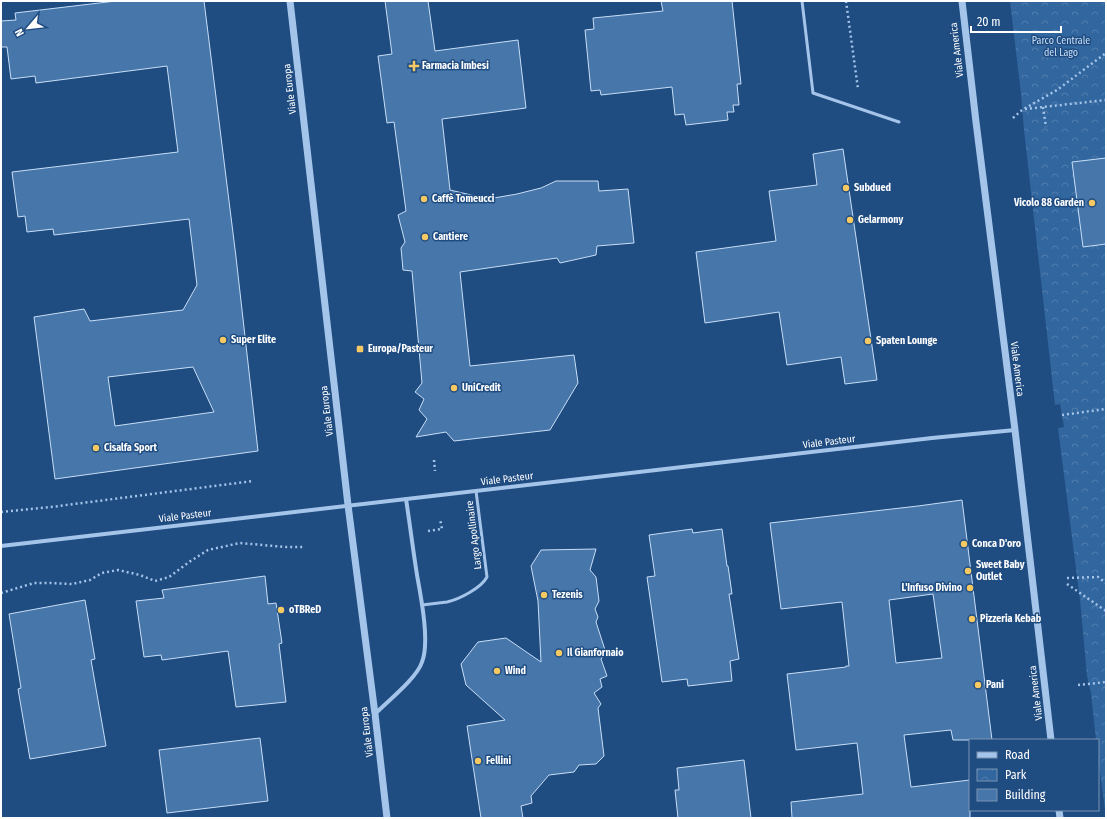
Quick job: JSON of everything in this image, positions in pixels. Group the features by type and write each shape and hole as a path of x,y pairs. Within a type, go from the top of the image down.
{"street":[{"name":"Viale Europa","path":"290,1 348,505 375,714 386,818"},
{"name":"Viale America","path":"962,1 1015,430 1051,739"},
{"name":"Viale Pasteur","path":"1,546 932,438 1015,430"},
{"path":"375,714 413,677 422,663 425,647 422,605 406,499"}],"lane":[{"path":"802,1 813,93 899,122"},
{"name":"Largo Apollinaire","path":"422,605 447,602 455,599 472,591 484,581 486,576 476,491"}],"path":[{"path":"846,1 858,89"},
{"path":"1013,118 1022,110 1057,90 1106,53"},
{"path":"1022,110 1106,100"},
{"path":"1043,107 1046,127"},
{"path":"1062,415 1106,409"},
{"path":"434,460 435,471"},
{"path":"1,512 253,481"},
{"path":"426,531 442,529 440,519"},
{"path":"1,593 34,583 72,584 90,580 102,573 118,570 155,580 169,577 208,550 240,543 285,547 305,547"},
{"path":"1067,578 1098,577 1106,583"},
{"path":"1067,584 1106,611"},
{"path":"1078,686 1106,682"}],"green space":[{"name":"Parco Centrale del Lago","path":"1010,1 1106,1 1106,818 1099,764 1099,739 1096,739 1091,693 1087,676 1080,600 1058,428 1064,427 1060,404 1055,405"}],"building":[{"path":"116,1 204,1 236,257 258,451 55,479 34,317 84,309 90,321 183,310 197,285 189,219 54,235 53,229 27,232 25,216 18,217 12,172 178,152 167,66 36,83 35,76 11,79 7,47 1,47 1,21 16,20 15,13","holes":["193,367 214,412 115,426 108,377"]},
{"path":"385,1 428,1 435,51 518,40 526,108 442,119 450,190 488,199 541,188 556,181 598,181 599,191 628,189 634,243 597,246 596,255 560,263 557,258 460,272 470,366 574,355 578,383 550,430 454,441 446,432 416,437 427,419 419,410 424,399 415,392 422,383 412,271 403,270 401,248 405,242 398,215 406,211 394,122 387,123 378,56 392,54"},
{"path":"661,1 732,1 741,84 737,84 739,105 733,105 734,112 727,112 728,120 686,125 684,114 675,115 672,87 601,95 600,90 591,91 585,30 594,29 593,18 663,11"},
{"path":"843,149 877,380 845,384 841,357 787,365 779,312 705,323 696,252 776,241 769,191 817,185 813,154"},
{"name":"Vicolo 88 Garden","path":"1106,158 1106,244 1083,247 1072,162"},
{"path":"962,500 992,739 953,740 951,730 904,735 911,787 969,780 970,818 792,818 791,802 863,794 857,743 796,750 787,674 849,666 842,602 781,609 770,523","holes":["933,594 942,658 896,663 889,600"]},
{"path":"692,529 693,533 722,529 732,594 729,594 739,659 730,661 732,681 688,686 687,679 662,682 647,577 655,576 649,535"},
{"path":"596,549 590,570 596,577 599,601 595,609 598,617 596,622 606,653 601,659 607,676 600,679 602,687 594,693 601,704 598,708 604,756 596,764 579,765 574,772 549,775 531,796 532,803 521,806 523,818 481,818 467,726 505,720 466,685 461,664 478,642 506,638 541,662 538,601 531,566 541,550"},
{"path":"265,576 268,604 276,603 282,643 279,644 286,702 236,707 228,651 162,660 161,655 144,657 136,601 164,598 162,590"},
{"path":"85,600 95,659 91,660 106,746 30,759 18,689 21,688 9,614"},
{"path":"260,738 268,801 167,813 159,750"},
{"path":"744,760 751,818 678,818 675,790 679,790 677,768"}],"place":[{"name":"Farmacia Imbesi","path":"414,66"},
{"name":"Subdued","path":"846,188"},
{"name":"Caffè Tomeucci","path":"424,199"},
{"name":"Vicolo 88 Garden","path":"1092,203"},
{"name":"Gelarmony","path":"850,220"},
{"name":"Cantiere","path":"425,237"},
{"name":"Super Elite","path":"223,340"},
{"name":"Spaten Lounge","path":"868,341"},
{"name":"Europa/Pasteur","path":"360,349"},
{"name":"UniCredit","path":"454,388"},
{"name":"Cisalfa Sport","path":"96,448"},
{"name":"Conca D'oro","path":"964,544"},
{"name":"Sweet Baby Outlet","path":"968,571"},
{"name":"L'Infuso Divino","path":"970,588"},
{"name":"Tezenis","path":"544,595"},
{"name":"oTBReD","path":"281,610"},
{"name":"Pizzeria Kebab","path":"972,619"},
{"name":"Il Gianfornaio","path":"559,653"},
{"name":"Wind","path":"497,671"},
{"name":"Pani","path":"978,685"},
{"name":"Fellini","path":"478,761"}]}
